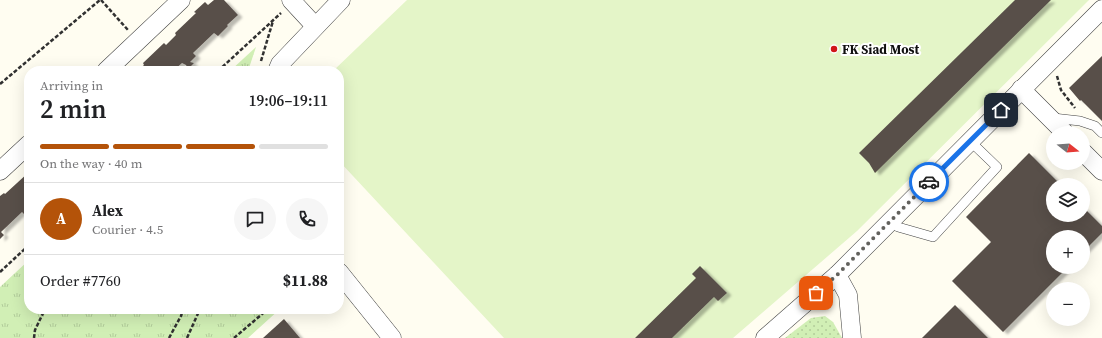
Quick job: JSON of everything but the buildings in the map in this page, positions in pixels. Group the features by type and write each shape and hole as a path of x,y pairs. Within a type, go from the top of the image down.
{"street":[{"path":"111,66 181,0"},
{"path":"273,66 280,64 341,0"},
{"path":"292,1 315,26"},
{"path":"765,338 837,275 1102,9"},
{"path":"1022,89 1058,126"},
{"path":"0,171 24,149"},
{"path":"1090,159 1102,171"},
{"path":"837,275 848,295 852,338"},
{"path":"344,278 392,338"}],"lane":[{"path":"1050,118 1080,121 1095,126 1102,133"},
{"path":"891,221 898,227 933,237 997,167 970,141"}],"path":[{"path":"0,84 100,0 138,41"},
{"path":"224,66 273,21 292,1"},
{"path":"269,66 273,21"},
{"path":"1061,69 1057,76 1061,90 1076,110 1080,121"},
{"path":"0,272 24,250"},
{"path":"34,338 35,330 42,314"},
{"path":"169,338 182,314"},
{"path":"187,338 198,314"},
{"path":"234,338 262,314"}],"green space":[{"path":"407,0 1089,0 857,231 733,338 504,338 344,166 344,66 338,66"},
{"path":"256,47 250,66 235,66"},
{"path":"24,265 24,314 274,314 248,338 0,338 0,287"},
{"path":"825,316 833,322 842,338 785,338 811,318"}],"way so far":[{"path":"816,293 837,275 929,182"}],"place":[{"name":"FK Siad Most","path":"834,49"}],"route":[{"path":"929,182 1001,110"}]}
